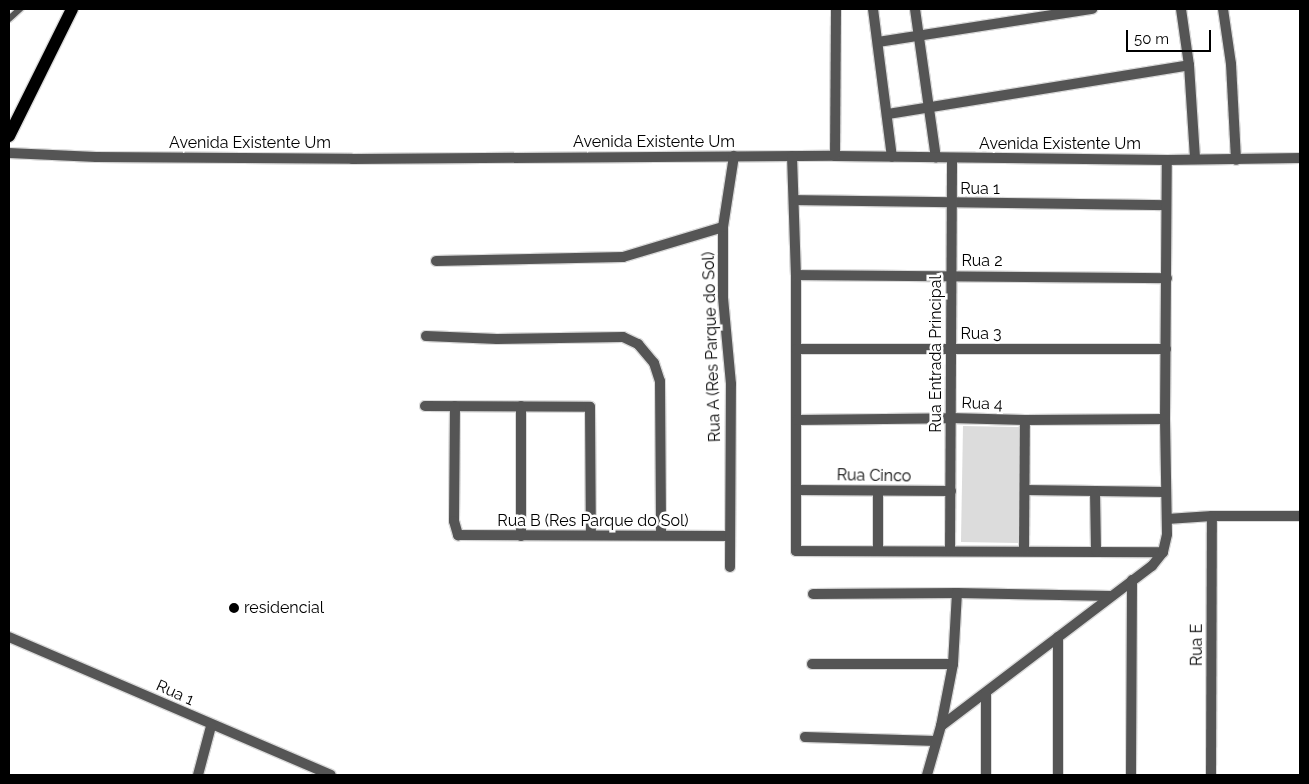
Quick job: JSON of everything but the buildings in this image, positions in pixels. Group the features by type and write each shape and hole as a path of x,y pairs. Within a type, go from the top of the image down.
{"main road":[{"path":"9,136 72,9"}],"street":[{"path":"835,156 836,9"},
{"path":"873,9 888,114 892,157"},
{"path":"915,9 921,36 936,158"},
{"path":"878,42 1092,9"},
{"path":"1181,9 1189,65 1194,159"},
{"path":"1223,9 1230,64 1236,160"},
{"path":"888,114 1189,65"},
{"name":"Avenida Existente Um","path":"9,153 96,157 342,159 734,156 1167,160 1300,158"},
{"name":"Rua A (Res Parque do Sol)","path":"730,567 732,384 723,297 722,227 734,156"},
{"path":"792,156 796,275 796,551 1024,550 1163,552"},
{"name":"Rua Entrada Principal","path":"950,550 952,158"},
{"path":"941,726 1152,566 1163,552 1167,534 1165,419 1167,160"},
{"name":"Rua 1","path":"794,200 952,204 1166,205"},
{"path":"436,261 623,257 722,227"},
{"name":"Rua 2","path":"796,275 1167,278"},
{"path":"426,336 497,339 623,337 638,344 654,363 660,381 661,535"},
{"name":"Rua 3","path":"796,349 1166,349"},
{"path":"425,406 590,408 591,535"},
{"name":"Rua B (Res Parque do Sol)","path":"455,406 454,521 456,533 461,536 730,536"},
{"path":"520,406 521,536"},
{"name":"Rua 4","path":"797,420 950,418 1026,420 1165,419"},
{"path":"1024,550 1026,420"},
{"name":"Rua Cinco","path":"796,490 951,491"},
{"path":"1025,490 1166,492"},
{"path":"878,492 878,550"},
{"path":"1095,492 1096,551"},
{"path":"1167,519 1212,516 1300,516"},
{"name":"Rua E","path":"1211,775 1212,516"},
{"path":"1131,775 1132,580"},
{"path":"813,594 957,593 1111,596"},
{"path":"927,775 941,726 953,664 957,593"},
{"name":"Rua 1","path":"9,637 211,726 330,775"},
{"path":"1058,637 1058,775"},
{"path":"812,664 953,664"},
{"path":"986,693 986,775"},
{"path":"198,775 211,726"},
{"path":"805,737 936,742"}],"lane":[{"path":"9,19 20,9"}],"shaded area":[{"path":"963,426 1020,427 1018,543 961,542"}],"place":[{"name":"residencial","path":"234,608"}]}
